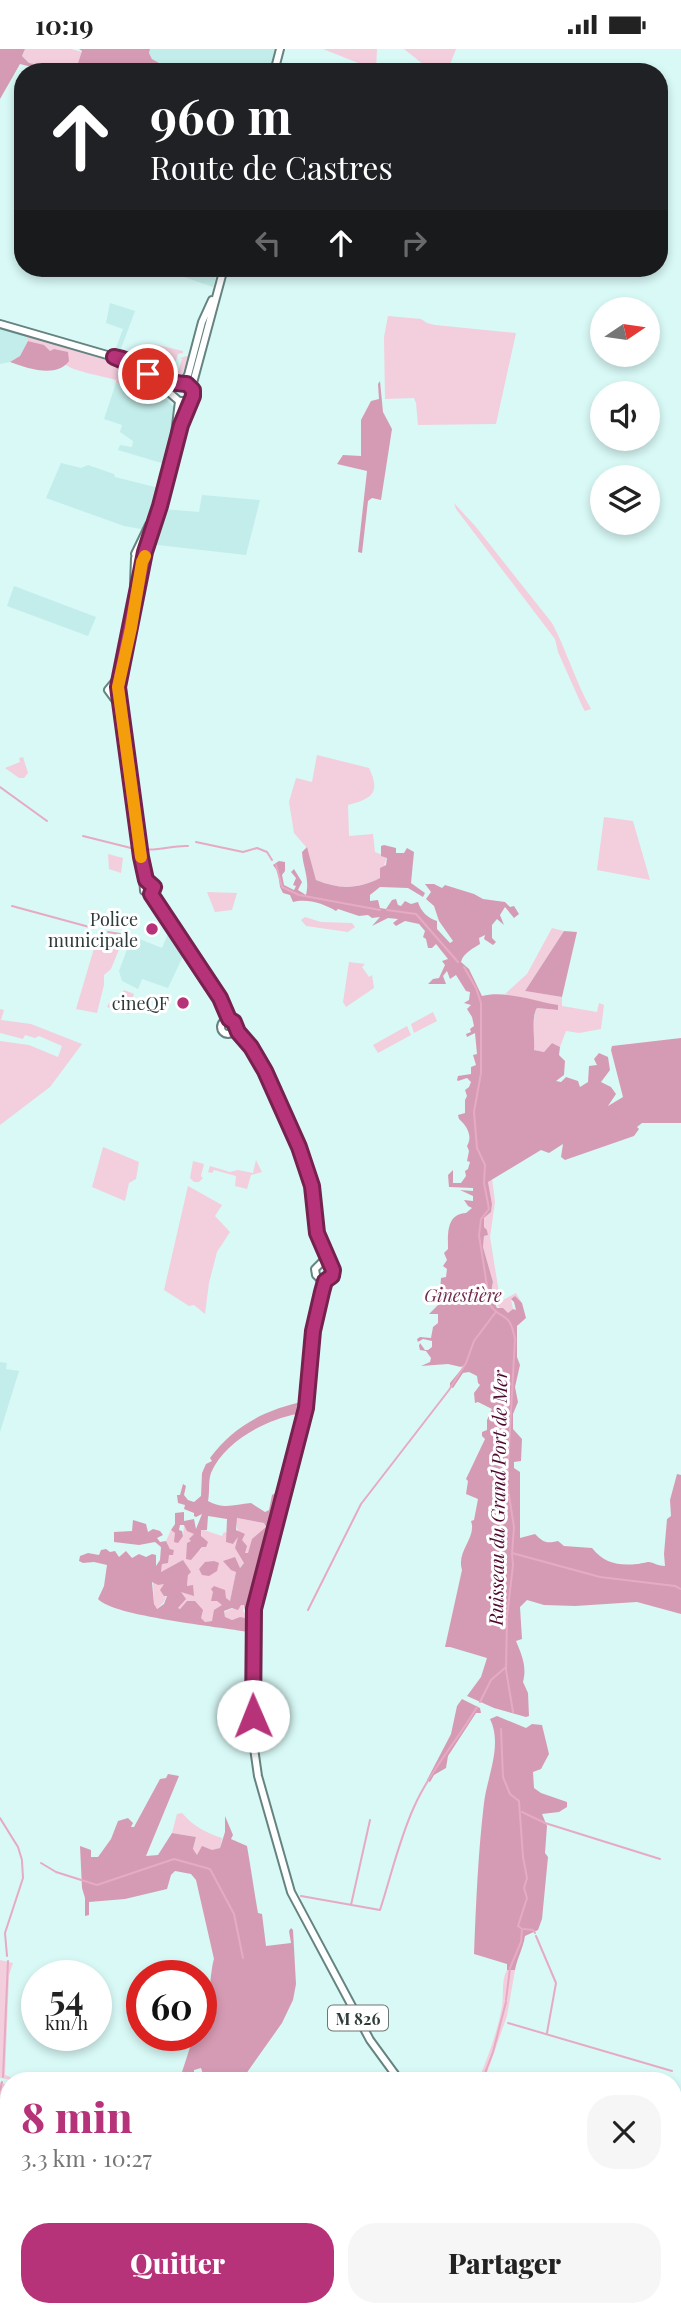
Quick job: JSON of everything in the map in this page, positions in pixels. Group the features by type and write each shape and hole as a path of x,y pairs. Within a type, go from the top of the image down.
{"main road":[{"path":"140,554 171,452 177,400 174,391 186,379 201,325 220,277"},
{"path":"221,277 192,389 193,396 189,401 140,554 131,628 115,690 127,743 145,892 151,894 222,1003 226,1021"},
{"path":"0,324 135,362 156,376 192,389"},
{"path":"114,357 144,370 177,400 189,401"},
{"path":"226,1021 234,1022 234,1030 223,1032 221,1026 226,1021"},
{"name":"M 826","path":"234,1030 248,1042 272,1085 307,1169 313,1193 317,1233 325,1263 333,1272 323,1279"},
{"name":"M 826","path":"323,1279 316,1275 316,1269 325,1263"},
{"name":"M 826","path":"323,1279 313,1331 306,1408 254,1609 251,1668 254,1748 258,1776 291,1892 376,2051 393,2072"}],"shaded area":[{"path":"25,49 71,49 82,52 78,63 29,63 22,56"},
{"path":"150,49 277,49 273,63 159,63 152,59"},
{"path":"323,49 377,49 376,63 358,63"},
{"path":"404,49 456,49 451,63 422,63"},
{"path":"184,277 216,277 213,287"},
{"path":"110,303 135,311 119,354 114,353 123,329 106,323"},
{"path":"388,316 421,319 435,325 516,333 496,424 418,425 414,398 385,399 384,337"},
{"path":"0,328 26,335 28,341 20,356 0,364"},
{"path":"26,335 138,369 133,387 70,367 44,347 28,341"},
{"path":"153,344 183,353 178,354 175,364 153,355 149,362"},
{"path":"189,357 180,380 174,381 156,373 177,375 182,359 180,358"},
{"path":"138,372 174,407 175,420 165,464 118,450 120,445 132,447 133,441 120,432 122,425 104,419 116,383 133,387"},
{"path":"61,463 81,468 88,465 114,474 115,477 159,488 154,506 163,509 199,512 202,495 260,500 246,555 149,544 141,529 124,526 46,498"},
{"path":"454,503 552,623 591,709 585,711 583,708 558,652 555,639"},
{"path":"14,586 96,617 88,636 7,606"},
{"path":"317,755 369,768 374,789 368,797 348,805 349,836 373,834 375,852 387,857 380,878 363,885 348,887 316,880 307,848 294,833 289,802 296,778 312,782"},
{"path":"23,757 28,773 24,778 19,778 5,768 20,762 19,758"},
{"path":"604,817 633,821 650,880 597,870"},
{"path":"108,854 123,858 121,873 109,869"},
{"path":"207,892 237,893 232,910 215,912"},
{"path":"305,917 321,922 352,923 355,927 348,932 306,926 301,920"},
{"path":"552,928 564,931 525,991 562,997 562,1006 597,1012 599,1003 604,1005 601,1029 579,1033 566,1031 560,1047 552,1043 544,1052 533,1050 535,1012 537,1008 558,1010 505,994 527,974"},
{"path":"170,929 184,954 168,988 142,979 138,989 122,981 119,971 132,936 162,948"},
{"path":"98,935 122,942 111,969 104,975 97,1013 76,1009"},
{"path":"349,962 365,964 362,967 369,977 372,975 374,988 346,1007 343,1002"},
{"path":"124,990 134,994 129,1014 107,1007 109,1003 117,1005"},
{"path":"0,1009 4,1010 1,1020 31,1024 82,1044 50,1087 0,1125 0,1041 29,1045 58,1057 62,1046 39,1036 35,1038 25,1035 23,1039 0,1033"},
{"path":"433,1012 437,1021 414,1033 411,1024"},
{"path":"407,1026 411,1035 378,1053 373,1045"},
{"path":"103,1147 139,1162 136,1179 129,1183 125,1201 92,1187"},
{"path":"256,1160 262,1172 251,1175 247,1189 235,1186 236,1176 214,1170 212,1173 208,1172 210,1166 230,1172 238,1170 253,1173"},
{"path":"193,1161 204,1164 201,1176 203,1178 199,1182 190,1178"},
{"path":"492,1178 495,1202 490,1237 500,1299 516,1293 522,1303 511,1299 513,1309 508,1314 496,1304 492,1296 493,1282 483,1247 484,1236 488,1235 484,1218 491,1212 492,1204 488,1182"},
{"path":"188,1186 222,1205 215,1216 230,1232 217,1252 205,1314 194,1305 189,1306 164,1290"},
{"path":"0,1362 7,1363 6,1369 19,1371 0,1432"},
{"path":"236,1518 264,1523 266,1528 257,1537 248,1554 245,1553"},
{"path":"184,1525 193,1532 200,1551 201,1529 222,1536 224,1532 227,1533 233,1544 238,1537 244,1563 236,1572 230,1601 213,1592 217,1601 223,1605 212,1621 205,1622 200,1618 195,1601 177,1608 181,1602 181,1592 187,1586 188,1575 173,1567 161,1572 162,1564 174,1550 170,1549 166,1541 171,1530 183,1536"},
{"path":"153,1582 164,1584 166,1592 164,1601 156,1609 154,1604"},
{"path":"244,1604 246,1618 225,1618 224,1612"},
{"path":"182,1813 200,1829 222,1838 220,1848 197,1855 193,1850 196,1837 172,1833 177,1814"},
{"path":"0,1960 13,1963 9,1975 5,2072 0,2072"},
{"path":"507,1970 515,1970 507,2016 487,2072 482,2072 498,2026"}],"green space":[{"path":"0,49 25,49 22,56 29,63 14,63 14,74 0,99"},
{"path":"79,49 150,49 152,59 159,63 78,63 82,51"},
{"path":"28,341 44,345 50,351 54,349 68,352 69,361 50,371 10,362 20,356"},
{"path":"380,381 383,412 392,429 381,500 372,498 368,501 362,553 358,552 367,471 337,464 343,455 361,456 361,420 371,401 379,399"},
{"name":"Ginestière","path":"381,846 396,848 396,853 404,853 407,848 414,852 411,883 425,893 423,897 408,888 380,887 370,895 370,901 378,900 380,908 386,909 392,900 396,899 401,906 405,901 411,904 418,902 425,914 437,921 437,929 450,943 453,941 439,921 434,906 426,899 431,892 425,884 442,888 445,885 483,899 514,906 519,914 514,918 505,907 500,915 504,925 497,919 492,925 492,938 496,942 493,945 484,939 485,935 479,938 480,944 466,953 461,962 469,969 482,996 510,995 558,1005 558,1010 537,1008 534,1022 534,1050 544,1052 552,1043 560,1047 559,1055 565,1061 564,1075 556,1081 561,1082 566,1077 578,1081 580,1087 588,1082 589,1066 597,1065 594,1059 599,1053 608,1057 610,1070 601,1082 611,1087 616,1094 608,1106 623,1097 612,1046 681,1038 681,1123 642,1123 637,1127 639,1129 634,1136 565,1160 561,1157 563,1144 549,1153 541,1150 488,1182 492,1204 491,1212 484,1218 488,1235 484,1236 483,1247 493,1282 493,1298 497,1308 503,1308 508,1313 516,1310 511,1299 515,1296 522,1303 526,1318 517,1326 517,1357 520,1365 515,1387 518,1402 513,1414 513,1429 522,1439 521,1461 514,1462 514,1468 520,1472 520,1538 535,1534 545,1542 558,1541 564,1546 592,1548 601,1557 618,1564 649,1562 665,1566 667,1519 671,1516 670,1500 677,1474 681,1475 681,1614 637,1602 575,1606 544,1605 527,1600 520,1607 522,1639 516,1641 523,1661 523,1682 528,1693 529,1716 526,1717 494,1708 467,1696 481,1677 487,1658 445,1647 462,1570 462,1557 471,1533 471,1521 474,1520 478,1499 466,1494 466,1479 485,1439 482,1432 487,1430 487,1420 492,1409 475,1403 474,1393 480,1385 477,1376 469,1372 463,1373 453,1388 450,1387 450,1383 465,1365 421,1366 430,1362 431,1358 426,1351 420,1350 420,1343 428,1350 432,1347 432,1341 423,1339 418,1342 417,1339 431,1338 433,1327 438,1323 438,1314 429,1314 439,1304 441,1278 446,1277 447,1269 443,1266 447,1260 444,1253 448,1249 449,1226 455,1217 472,1208 464,1200 473,1201 473,1196 460,1190 473,1191 473,1188 449,1187 448,1175 453,1170 453,1183 461,1183 470,1162 467,1161 469,1135 458,1115 465,1113 465,1090 471,1082 467,1078 457,1080 458,1076 471,1074 471,1067 476,1065 473,1055 477,1054 475,1033 467,1037 466,1034 471,1032 470,1029 474,1026 467,1009 471,1005 464,1003 469,1000 470,992 466,991 456,975 450,979 447,971 443,976 446,984 428,984 439,978 445,965 442,961 448,959 436,944 428,948 423,937 425,931 419,924 405,921 396,926 393,923 398,919 388,918 372,926 380,917 359,916 338,909 336,911 310,901 293,902 290,895 283,893 278,872 273,865 279,861 285,862 282,875 284,885 294,890 296,878 291,872 294,869 302,882 298,890 306,895 307,879 302,852 307,847 316,880 332,885 355,886 380,878 380,868 386,865 387,858 381,856"},
{"path":"564,931 577,932 562,997 525,991"},
{"path":"306,1401 300,1417 297,1414 272,1421 235,1442 217,1462 210,1476 208,1501 219,1505 251,1503 265,1512 269,1510 272,1495 283,1489 271,1526 248,1632 144,1616 107,1605 98,1599 104,1586 107,1565 83,1563 79,1561 80,1556 88,1553 99,1555 101,1550 106,1549 115,1551 119,1557 126,1551 132,1558 139,1554 146,1557 156,1555 156,1566 160,1560 161,1547 155,1542 139,1545 114,1542 114,1532 132,1531 133,1520 146,1524 148,1532 153,1529 160,1531 163,1535 157,1538 160,1542 166,1541 170,1549 174,1550 173,1555 169,1555 168,1563 162,1564 161,1572 183,1560 191,1572 187,1586 193,1585 194,1596 181,1592 186,1599 178,1608 187,1601 195,1601 203,1610 201,1618 205,1622 212,1621 214,1610 222,1605 211,1601 211,1589 214,1586 225,1590 226,1598 230,1601 236,1572 223,1561 235,1557 240,1568 244,1563 235,1548 238,1537 233,1544 226,1542 227,1519 208,1516 207,1530 201,1530 201,1536 208,1542 206,1547 202,1547 191,1560 186,1559 187,1543 194,1534 187,1531 184,1525 180,1525 179,1530 183,1536 178,1543 174,1542 175,1533 171,1530 175,1524 175,1513 184,1512 184,1521 194,1519 196,1529 202,1514 196,1517 194,1513 184,1509 185,1505 178,1503 177,1495 180,1495 183,1484 186,1486 184,1495 188,1500 194,1502 201,1496 202,1473 206,1464 212,1461 210,1458 230,1436 265,1414","holes":["237,1518 264,1523 266,1527 252,1539 248,1553 245,1553 247,1546 242,1540 245,1534 236,1530","152,1582 164,1584 160,1590 167,1596 164,1604 157,1609","244,1605 246,1618 232,1620 225,1617 224,1611 232,1608 238,1610"]},
{"path":"205,1562 219,1563 217,1571 209,1576 202,1575 199,1569"},
{"path":"462,1699 480,1708 481,1713 476,1713 448,1756 446,1768 434,1775 430,1782 427,1780 451,1734 457,1706"},
{"path":"497,1716 526,1728 532,1724 542,1725 549,1754 541,1769 533,1772 534,1788 567,1802 567,1807 559,1812 542,1814 547,1826 545,1853 548,1857 542,1919 538,1930 525,1936 515,1970 507,1970 507,1964 474,1954 482,1822 495,1750 494,1729 490,1719"},
{"path":"168,1774 179,1776 146,1856 158,1855 172,1833 196,1837 193,1849 197,1855 202,1846 212,1850 220,1848 225,1832 225,1816 233,1835 231,1839 247,1846 266,1946 291,1943 289,1931 291,1928 293,1930 296,1984 293,2000 282,2023 247,2072 202,2072 201,2068 194,2072 182,2072 189,2051 217,2051 217,1960 214,1960 196,1880 191,1874 175,1871 167,1889 125,1899 89,1902 89,1915 85,1916 80,1846 91,1850 91,1857 98,1857 111,1839 118,1821 128,1818 133,1823 131,1827 134,1827 160,1779 166,1778"}],"waterway":[{"name":"Ruisseau du Grand Port de Mer","path":"0,787 47,821"},
{"name":"Ruisseau du Grand Port de Mer","path":"83,836 135,849"},
{"name":"Ruisseau du Grand Port de Mer","path":"196,842 243,852 257,848 267,852 272,860"},
{"name":"Ruisseau du Grand Port de Mer","path":"142,849 188,846"},
{"name":"Ruisseau du Grand Port de Mer","path":"276,865 282,887 299,895 380,910"},
{"path":"12,906 93,928"},
{"name":"Ruisseau du Grand Port de Mer","path":"387,910 416,914 458,962"},
{"path":"108,932 120,934"},
{"name":"Ruisseau du Grand Port de Mer","path":"464,967 481,1003 481,1073 474,1112 477,1148 485,1165 484,1183 489,1209 481,1219 479,1235 490,1305 508,1320 515,1339 507,1483 514,1527 506,1670 513,1712"},
{"path":"308,1610 361,1504 449,1390 466,1363 474,1341 495,1313"},
{"path":"512,1553 600,1577 681,1589"},
{"path":"480,1702 491,1680 506,1667"},
{"path":"301,1896 380,1910 414,1807 477,1707"},
{"name":"Ruisseau du Grand Port de Mer","path":"501,1729 503,1777 510,1794 519,1801 527,1878 524,1888 527,1898 518,1926 522,1929 521,1942 510,1968 506,2000"},
{"path":"522,1812 545,1823 660,1859"},
{"path":"0,1818 18,1847 22,1860"},
{"path":"351,1905 370,1820"},
{"path":"41,1863 56,1872 97,1885 174,1859 210,1869 234,1914 243,1958"},
{"path":"7,1956 5,1933 23,1878 22,1861"},
{"path":"524,1929 533,1930 535,1933"},
{"path":"536,1936 556,1983 547,2033"},
{"path":"3,2072 8,1961"},
{"name":"Ruisseau du Grand Port de Mer","path":"485,2072 506,2002"},
{"path":"508,2023 672,2071"}],"slow traffic":[{"path":"141,857 118,687 145,556"}],"place":[{"name":"Police municipale","path":"152,929"},
{"name":"cineQF","path":"183,1003"}],"route":[{"path":"148,374 114,357 139,364 172,384 187,384 193,395 181,425 143,559 118,687 141,857 146,880 154,887 151,894 220,998 229,1019 246,1039 272,1085 307,1169 313,1193 317,1233 333,1270 332,1276 325,1281 322,1292 313,1331 306,1408 254,1609 251,1668 253,1716"}]}
